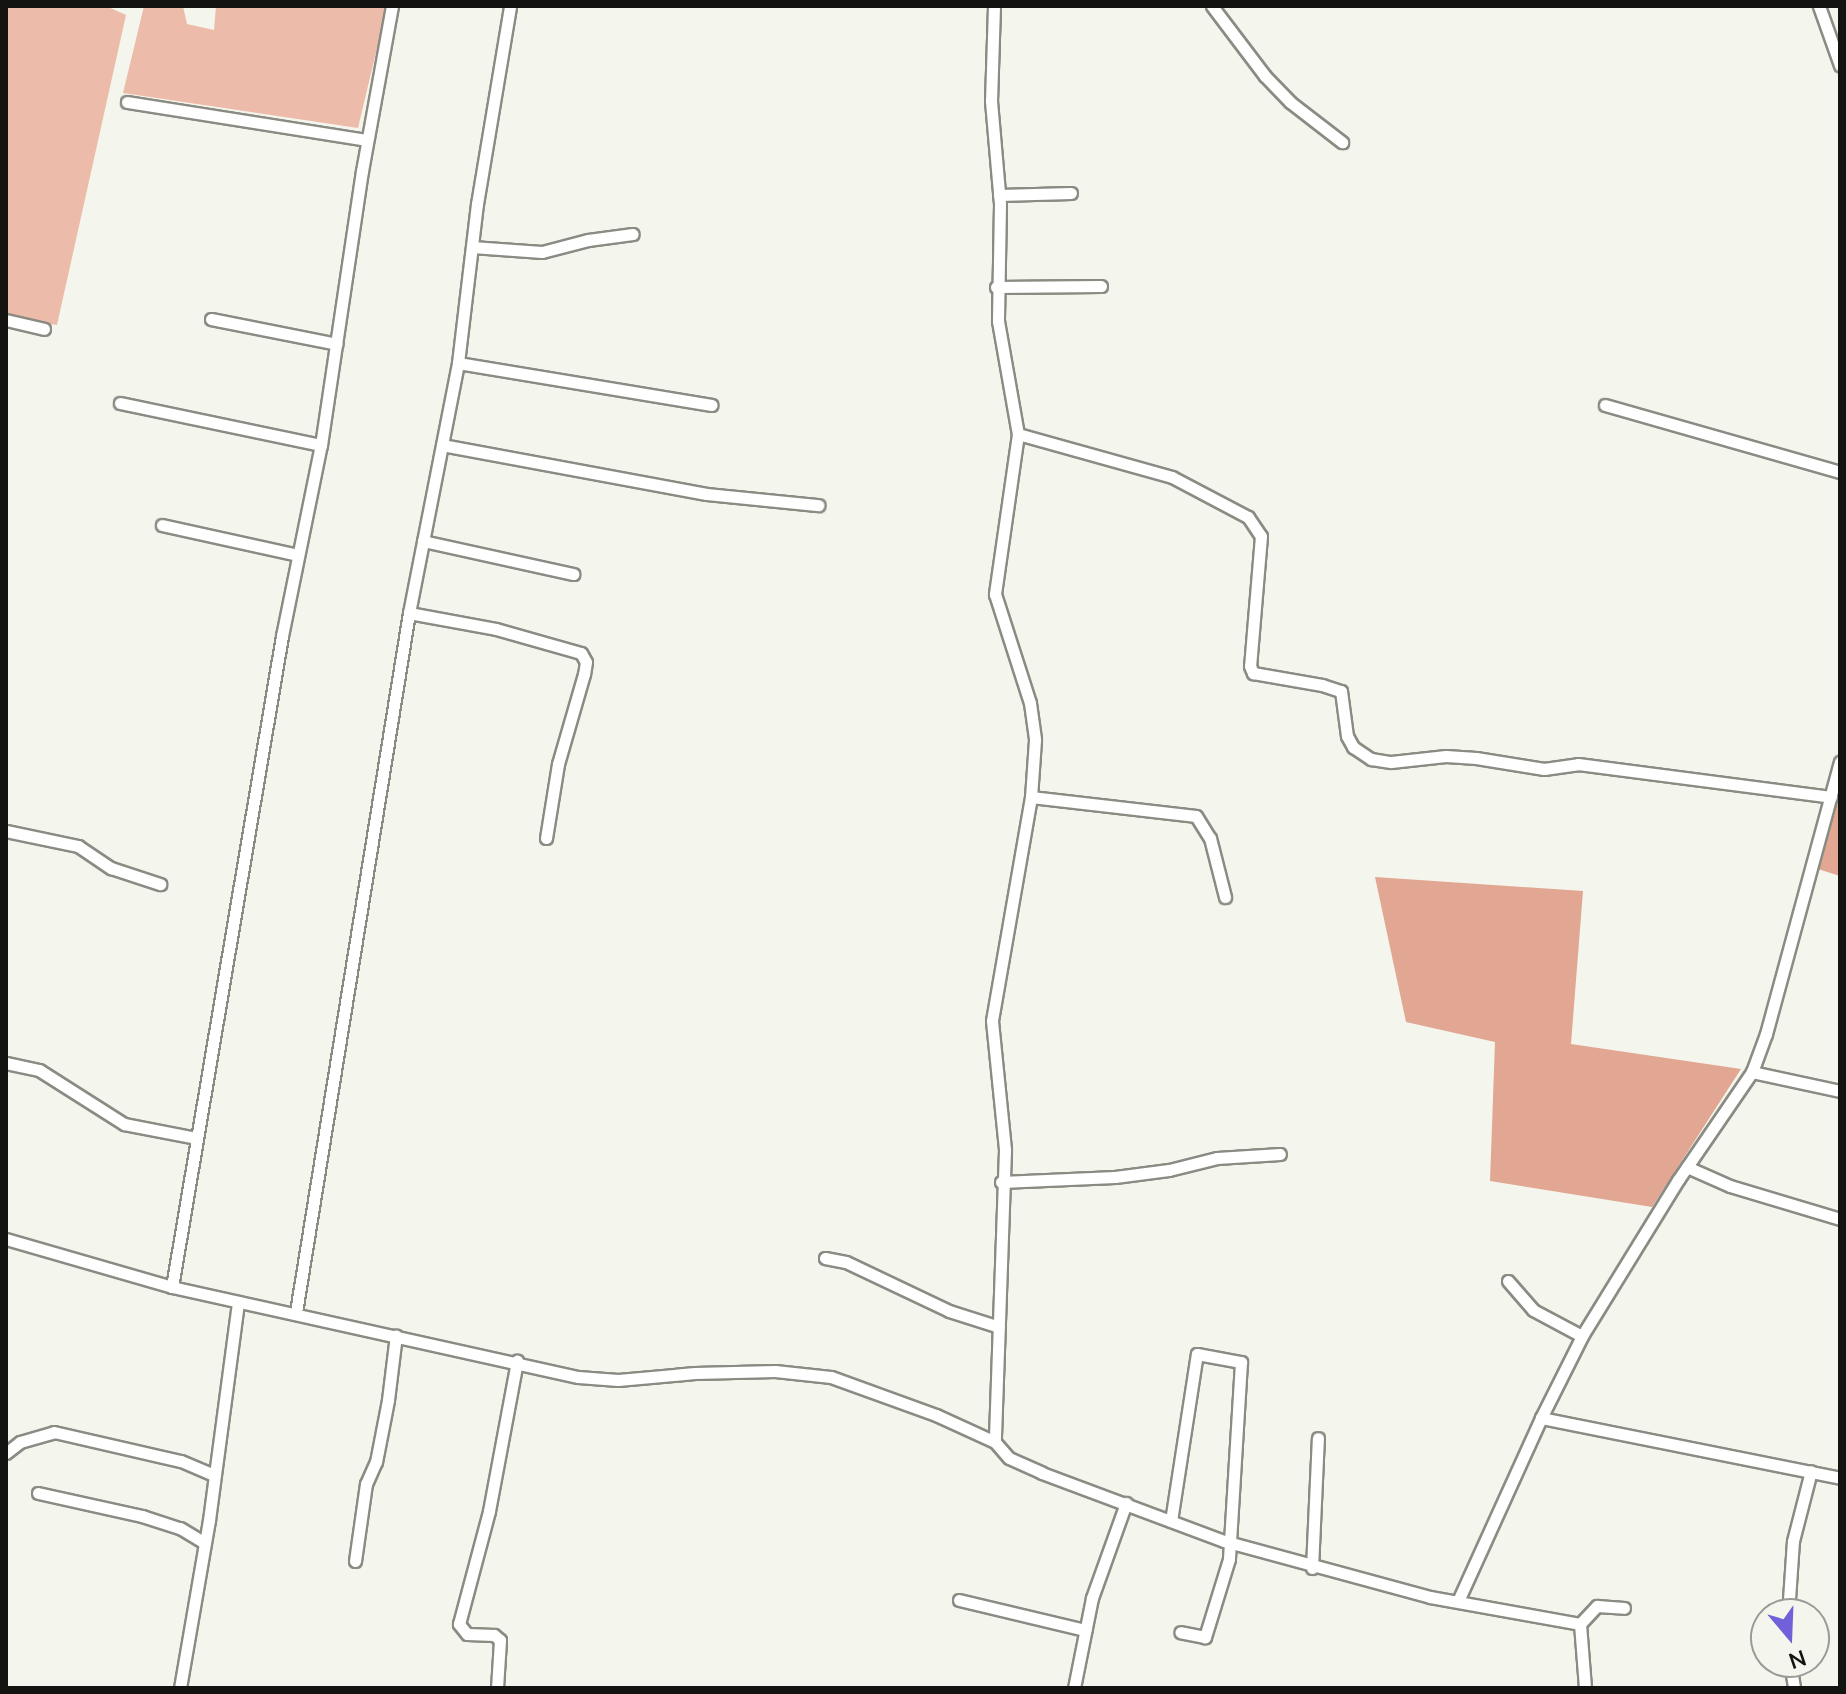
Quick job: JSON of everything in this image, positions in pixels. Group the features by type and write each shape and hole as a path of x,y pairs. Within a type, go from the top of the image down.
{"street":[{"path":"172,1287 298,555 321,445 367,140 392,6"},
{"path":"296,1312 409,613 458,363 493,95 510,6"},
{"path":"994,6 991,101 999,195 996,287 998,321 1018,434 995,594 1030,703 1035,740 1031,797 992,1021 1005,1150 1001,1182 995,1442"},
{"path":"1212,6 1265,76 1290,102 1342,142"},
{"path":"1819,6 1840,65"},
{"path":"127,102 367,140"},
{"path":"999,195 1071,193"},
{"path":"472,247 542,252 588,240 633,234"},
{"path":"996,287 1101,286"},
{"path":"211,319 337,344"},
{"path":"6,320 44,329"},
{"path":"458,363 712,405"},
{"path":"120,403 321,445"},
{"path":"1605,405 1840,472"},
{"path":"1018,434 1172,477 1248,517 1261,536 1250,666 1253,673 1341,691 1347,736 1353,747 1371,759 1391,762 1446,756 1544,769 1578,764 1831,797"},
{"path":"442,445 707,494 818,505"},
{"path":"162,525 298,555"},
{"path":"423,541 573,574"},
{"path":"409,613 496,629 581,653 586,662 584,674 558,764 546,838"},
{"path":"1458,1601 1582,1336 1687,1167 1752,1072 1766,1034 1840,762"},
{"path":"1031,797 1196,816 1204,823 1210,838 1225,897"},
{"path":"6,831 78,846 111,868 160,884"},
{"path":"6,1063 39,1070 124,1124 196,1138"},
{"path":"1752,1072 1840,1091"},
{"path":"1001,1182 1115,1177 1169,1170 1217,1158 1280,1154"},
{"path":"1687,1167 1730,1186 1840,1219"},
{"path":"6,1239 172,1287 296,1312 578,1377 618,1380 695,1373 801,1372 831,1377 936,1415 995,1442 1009,1458 1232,1544 1312,1568 1458,1601 1580,1624"},
{"path":"825,1258 846,1262 949,1311 999,1327"},
{"path":"1508,1281 1533,1310 1582,1336"},
{"path":"180,1688 205,1543 238,1302"},
{"path":"355,1561 366,1484 376,1462 388,1400 396,1335"},
{"path":"1171,1521 1197,1354 1241,1362 1232,1544 1205,1637 1180,1632"},
{"path":"497,1688 500,1640 494,1635 467,1634 459,1624 489,1511 517,1361"},
{"path":"1541,1418 1840,1478"},
{"path":"6,1453 20,1442 54,1432 181,1461 214,1475"},
{"path":"1312,1568 1318,1438"},
{"path":"1789,1598 1793,1541 1811,1471"},
{"path":"38,1493 142,1516 180,1528 205,1543"},
{"path":"1074,1688 1085,1630 1126,1503"},
{"path":"959,1600 1085,1630"},
{"path":"1585,1688 1580,1624 1597,1606 1624,1608"}],"shaded area":[{"path":"6,6 106,6 126,15 57,325 6,317"},
{"path":"144,6 183,6 187,24 214,30 216,6 387,6 358,128 123,93"},
{"path":"1840,786 1840,876 1818,869"},
{"path":"1375,877 1583,891 1571,1044 1741,1069 1652,1207 1490,1181 1495,1042 1406,1022"}]}
